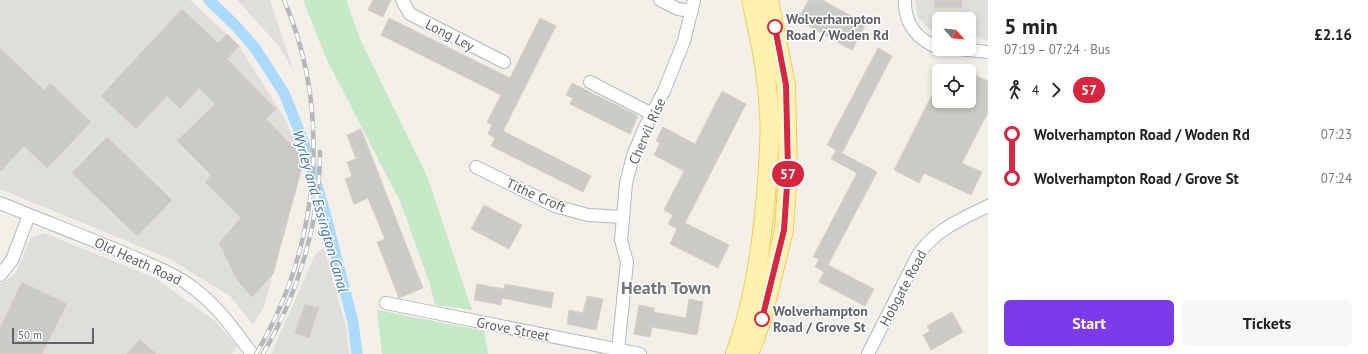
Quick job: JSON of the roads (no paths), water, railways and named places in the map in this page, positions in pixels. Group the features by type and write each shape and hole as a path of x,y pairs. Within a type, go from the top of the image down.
{"main road":[{"path":"735,354 743,329 762,242 770,146 769,100 764,64 751,0"},
{"path":"749,354 762,319 784,230 788,171 786,85 769,0"}],"street":[{"name":"Long Ley","path":"402,0 410,14 504,62"},
{"name":"Chervil Rise","path":"618,350 627,262 621,240 626,183 633,156 664,91 684,41 693,5 678,9 660,0"},
{"path":"905,0 907,20 913,30 928,44 932,45"},
{"path":"976,51 988,52"},
{"path":"590,82 652,114"},
{"name":"Tithe Croft","path":"476,167 555,206 588,215 623,217"},
{"name":"Old Heath Road","path":"0,203 107,245 173,275 195,289 209,301 230,324 252,354"},
{"name":"Hobgate Road","path":"871,353 918,256 927,242 943,228 988,206"},
{"path":"0,276 12,260 29,215"},
{"name":"Grove Street","path":"386,304 640,354"}],"waterway":[{"name":"Wyrley and Essington Canal","path":"209,0 235,25 255,48 284,93 304,143 324,209 353,322 357,354"}],"railway":[{"path":"256,354 277,313 294,270 305,225 312,180 313,134 309,88 299,44 284,0"},
{"path":"263,354 287,307 305,257 316,204 320,152"}],"place":[{"name":"Wolverhampton Road / Woden Rd","path":"775,27"},
{"name":"Wolverhampton Road / Grove St","path":"762,319"}],"district":[{"name":"Heath Town","path":"666,287"}]}
